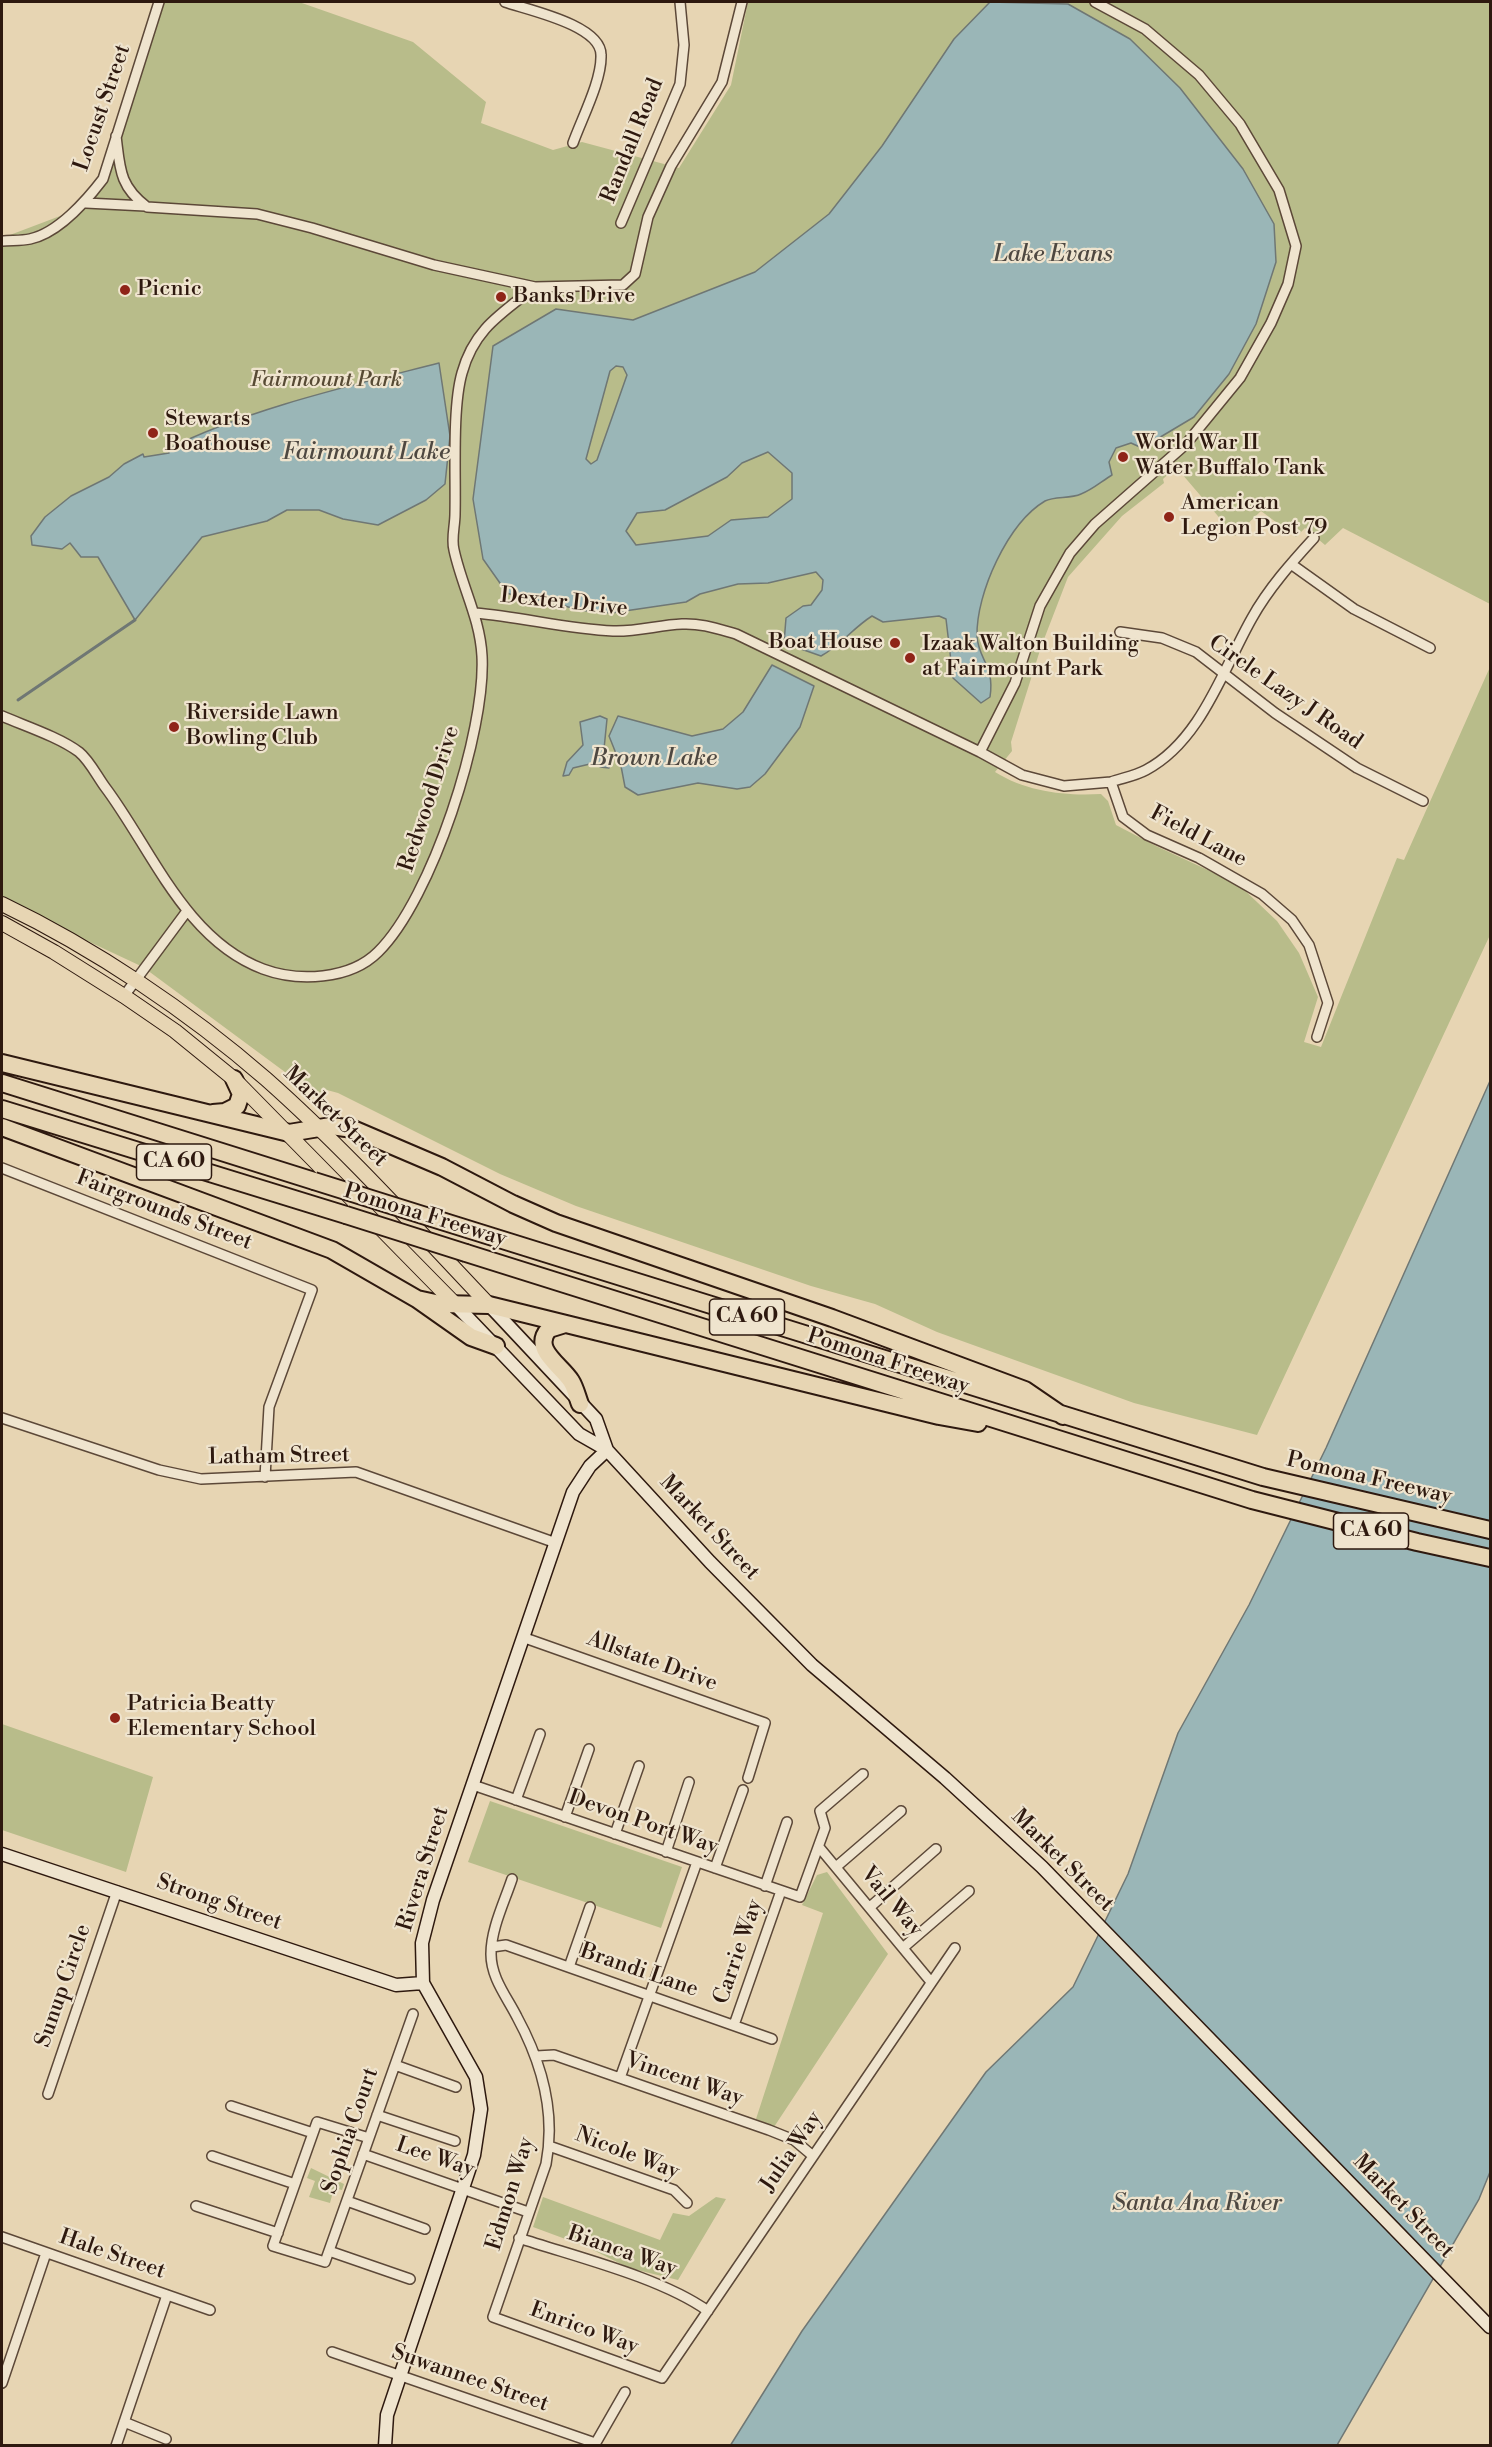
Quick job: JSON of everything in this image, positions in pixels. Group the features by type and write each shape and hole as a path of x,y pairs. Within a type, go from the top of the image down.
{"highway":[{"path":"2,1063 289,1133 320,1130 334,1126 353,1129 433,1163 556,1223 832,1318 1025,1390 1063,1416"},
{"path":"207,1113 225,1112 237,1106 242,1094 234,1079"},
{"name":"Pomona Freeway","path":"2,1083 1263,1477 1491,1530"},
{"name":"Pomona Freeway","path":"2,1109 1252,1500 1491,1558"},
{"path":"2,1127 332,1250 417,1299 471,1337 496,1346"},
{"path":"417,1299 440,1304 453,1302 489,1305 939,1416 1046,1436"},
{"path":"565,1324 549,1329 543,1338 543,1345 571,1381 580,1404"}],"main road":[{"name":"Market Street","path":"2,904 66,938 134,981 240,1057 320,1130 596,1419 607,1450"},
{"name":"Market Street","path":"2,923 54,952 123,996 175,1031 234,1079 289,1133 579,1434 607,1450 710,1562 812,1665 1008,1834 1491,2327"},
{"name":"Rivera Street","path":"385,2445 387,2415 474,2155 481,2109 476,2077 423,1983 422,1943 430,1911 579,1480 607,1450"},
{"name":"Strong Street","path":"2,1854 117,1890 396,1985 423,1983"},
{"name":"Market Street","path":"1477,2312 1483,2329 1491,2338"}],"street":[{"name":"Locust Street","path":"2,241 31,239 44,234 86,203 103,179 159,2"},
{"path":"505,2 534,6 579,27 596,39 602,53 599,70 573,143"},
{"name":"Randall Road","path":"621,223 680,84 684,45 680,2"},
{"path":"86,203 125,203 147,207 257,214 434,265 535,287 623,285 635,274 648,217 667,176 722,82 742,2"},
{"path":"1095,2 1144,29 1199,75 1240,124 1279,190 1296,246 1288,284 1271,322 1240,378 1186,444 1095,524 1070,553 1040,606 1015,683 980,752 1022,775 1064,786 1111,782 1146,770 1179,745 1201,713 1253,616 1291,564 1314,538"},
{"path":"116,136 122,180 133,196 147,207"},
{"name":"Redwood Drive","path":"2,716 80,753 126,815 188,911 219,942 242,958 260,968 283,975 312,977 348,971 377,954 400,924 422,887 442,837 472,746 482,657 475,613 452,542 461,376 477,336 535,287"},
{"path":"1291,564 1354,609 1430,648"},
{"name":"Dexter Drive","path":"475,613 615,631 682,624 706,625 736,634 980,752"},
{"name":"Circle Lazy J Road","path":"1120,632 1162,638 1196,652 1275,713 1357,768 1422,801"},
{"name":"Field Lane","path":"1111,782 1123,817 1147,835 1199,858 1262,894 1292,920 1309,945 1328,1003 1317,1037"},
{"path":"123,996 188,911"},
{"name":"Fairgrounds Street","path":"2,1168 312,1290 269,1407 265,1477"},
{"name":"Latham Street","path":"2,1418 159,1470 201,1479 356,1472 556,1543"},
{"name":"Allstate Drive","path":"525,1638 765,1723 748,1778"},
{"path":"516,1800 540,1734"},
{"path":"565,1817 589,1749"},
{"path":"615,1834 639,1766"},
{"path":"819,1847 825,1828 820,1811 864,1774"},
{"path":"666,1852 689,1782"},
{"name":"Devon Port Way","path":"473,1785 800,1897 819,1847"},
{"path":"715,1868 743,1791"},
{"path":"836,1867 901,1811"},
{"path":"765,1886 787,1822"},
{"name":"Vail Way","path":"819,1847 931,1982"},
{"path":"870,1907 936,1849"},
{"path":"620,2078 697,1862"},
{"name":"Edmon Way","path":"493,2317 546,2164 549,2146 547,2100 536,2056 493,1970 493,1935 512,1879"},
{"name":"Sunup Circle","path":"48,2094 117,1890"},
{"name":"Carrie Way","path":"734,2025 781,1891"},
{"path":"904,1947 969,1891"},
{"path":"569,1967 590,1907"},
{"name":"Brandi Lane","path":"492,1947 506,1945 772,2039"},
{"name":"Julia Way","path":"662,2378 955,1948"},
{"name":"Sophia Court","path":"278,2233 273,2246 325,2262 413,2014"},
{"name":"Vincent Way","path":"536,2056 554,2055 769,2130 794,2140 813,2156"},
{"path":"395,2066 456,2087"},
{"path":"231,2106 313,2133"},
{"path":"377,2115 455,2141"},
{"path":"196,2206 278,2233 317,2121 369,2138"},
{"name":"Nicole Way","path":"549,2146 674,2190 687,2203"},
{"name":"Lee Way","path":"363,2154 528,2212"},
{"path":"212,2156 295,2184"},
{"path":"347,2201 425,2229"},
{"name":"Hale Street","path":"2,2237 210,2310"},
{"name":"Bianca Way","path":"519,2238 687,2296 708,2311"},
{"path":"329,2251 410,2279"},
{"path":"2,2383 46,2253"},
{"path":"116,2445 167,2295"},
{"name":"Enrico Way","path":"493,2317 662,2378"},
{"name":"Suwannee Street","path":"332,2352 401,2374 594,2444"},
{"path":"594,2444 625,2392"},
{"path":"124,2422 166,2439"}],"green space":[{"name":"Fairmount Park","path":"164,2 299,2 413,42 486,102 481,123 553,150 582,142 679,168 731,85 748,2 1490,2 1490,604 1343,528 1325,545 1305,528 1296,537 1261,511 1235,536 1176,467 1163,479 1164,483 1122,516 1068,577 1041,647 1011,742 1012,751 995,772 1020,784 1046,791 1101,794 1108,801 1116,825 1238,884 1277,921 1299,953 1318,997 1304,1042 1321,1047 1397,858 1404,860 1490,667 1490,935 1257,1435 1134,1403 937,1332 875,1304 811,1286 576,1206 500,1174 338,1093 327,1090 316,1095 143,967 2,901 2,238 76,210 108,166"},
{"path":"2,1724 153,1777 126,1872 2,1830"},
{"path":"490,1801 682,1867 661,1928 468,1862"},
{"path":"827,1872 888,1954 774,2127 756,2119 823,1913 802,1905 817,1875"},
{"path":"311,2168 344,2184 342,2190 334,2188 330,2203 309,2197 315,2181 307,2178"},
{"path":"543,2197 660,2240 673,2213 689,2216 716,2197 726,2199 678,2280 629,2268 587,2247 533,2227"}],"water":[{"name":"Lake Evans","path":"990,2 1068,4 1130,39 1180,88 1243,169 1274,224 1276,262 1256,324 1229,374 1194,417 1142,448 1131,443 1116,448 1109,462 1112,475 1081,494 1045,501 1031,511 1007,542 988,580 978,619 978,644 990,678 990,697 981,703 953,678 946,619 939,616 883,622 872,616 821,656 784,643 786,618 803,606 811,605 822,590 823,580 816,572 768,583 738,584 700,594 686,602 611,613 578,610 549,601 526,600 507,593 483,559 473,499 493,346 556,309 633,320 755,272 829,214 882,146 954,39","holes":["616,366 623,367 627,375 597,460 591,464 586,459 610,371","768,452 792,473 792,499 768,517 731,520 708,536 636,545 626,531 637,513 665,510 727,477 742,463"]},
{"name":"Fairmount Lake","path":"439,363 450,436 445,484 426,500 378,525 343,519 319,510 287,510 267,521 202,537 135,620 98,557 81,557 70,543 62,549 32,545 31,536 45,517 71,496 109,477 124,464 143,454 144,457 169,453 168,449 199,435 266,410 336,389"},
{"name":"Brown Lake","path":"772,665 814,686 800,727 765,774 750,787 737,789 698,783 638,795 625,787 621,766 609,736 618,716 692,736 723,729 743,712"},
{"path":"600,716 607,719 604,749 610,761 609,768 600,767 594,763 573,768 569,775 563,776 567,762 583,745 580,722"},
{"name":"Santa Ana River","path":"1490,1081 1490,2172 1479,2199 1337,2445 730,2446 802,2331 986,2072 1073,1987 1128,1874 1178,1733 1249,1605 1326,1448"}],"waterway":[{"path":"18,700 135,620"}],"place":[{"name":"Picnic","path":"125,290"},
{"name":"Banks Drive","path":"501,297"},
{"name":"Stewarts Boathouse","path":"153,433"},
{"name":"World War II Water Buffalo Tank","path":"1123,457"},
{"name":"American Legion Post 79","path":"1169,517"},
{"name":"Boat House","path":"895,643"},
{"name":"Izaak Walton Building at Fairmount Park","path":"910,658"},
{"name":"Riverside Lawn Bowling Club","path":"174,727"},
{"name":"Patricia Beatty Elementary School","path":"115,1718"}]}
